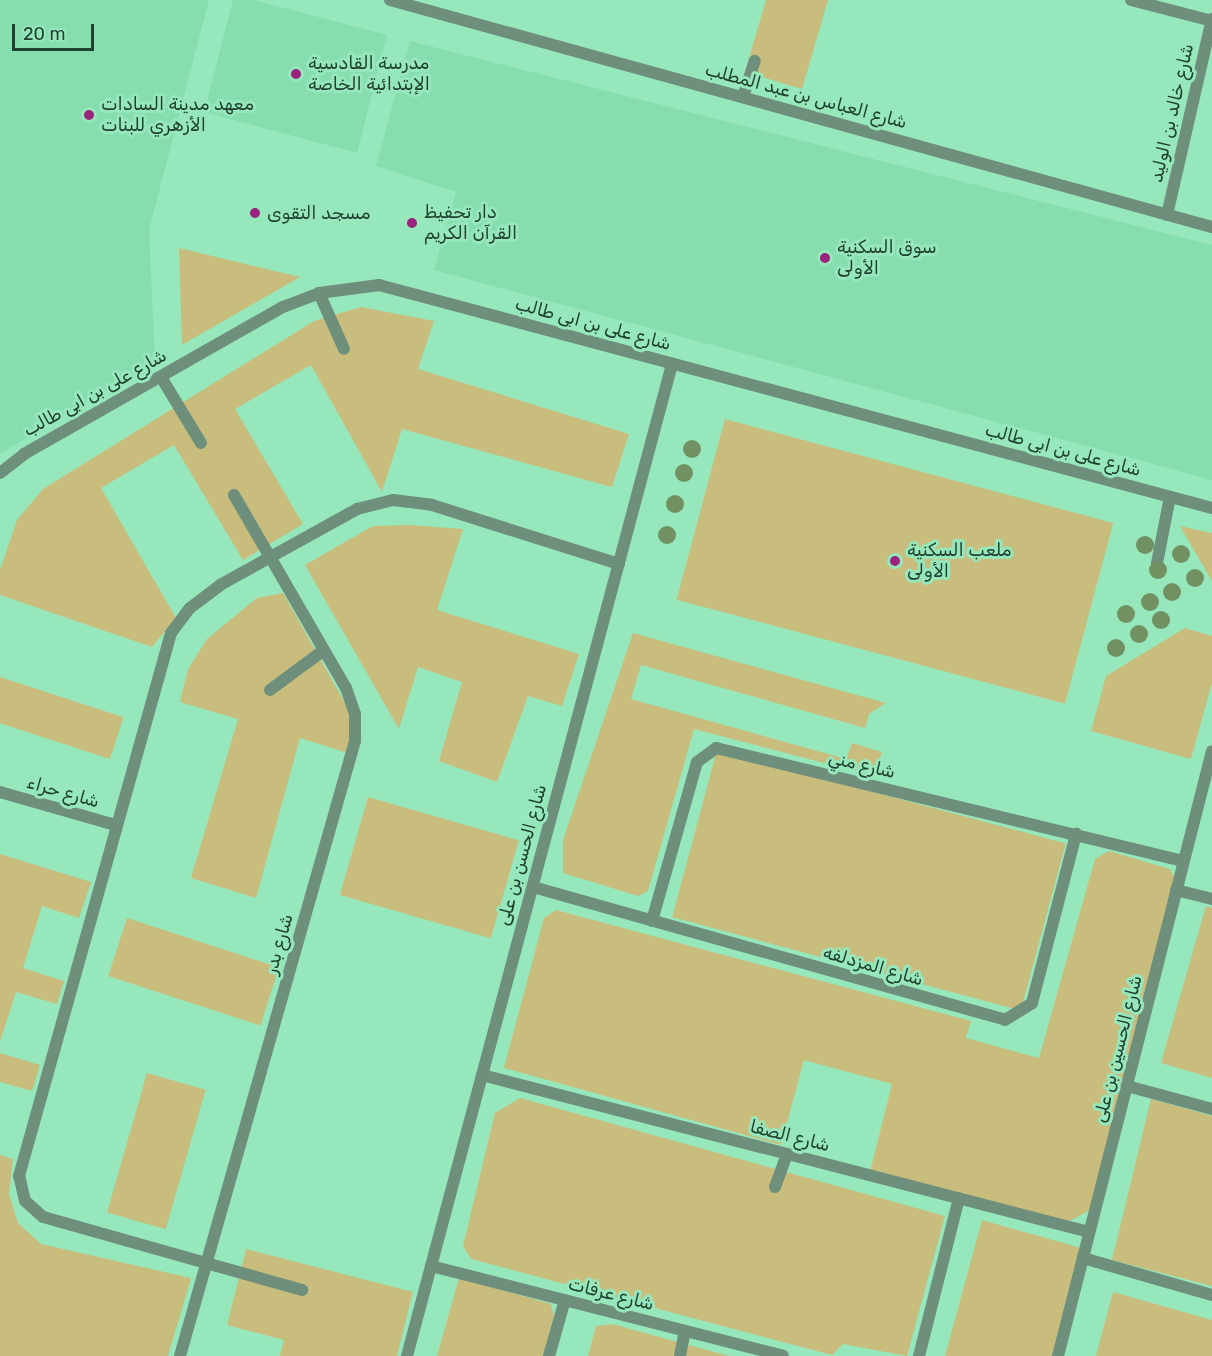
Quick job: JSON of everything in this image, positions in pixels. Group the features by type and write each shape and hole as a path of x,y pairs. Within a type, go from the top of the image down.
{"street":[{"name":"شارع العباس بن عبد المطلب","path":"390,0 1212,227"},
{"path":"1131,0 1212,20"},
{"name":"شارع خالد بن الوليد","path":"1167,215 1212,20"},
{"path":"743,97 755,61"},
{"name":"شارع على بن ابى طالب","path":"0,473 24,454 161,377 319,293 379,285 1212,508"},
{"path":"319,293 344,349"},
{"name":"شارع الحسن بن على","path":"407,1356 672,364"},
{"path":"161,377 201,443"},
{"name":"شارع بدر","path":"180,1356 356,741 351,700 234,495"},
{"path":"1156,563 1170,497"},
{"path":"302,1290 43,1217 21,1189 22,1164 115,825 171,633 204,595 357,508 393,500 432,505 619,564"},
{"path":"270,690 324,650"},
{"name":"شارع مني","path":"652,921 697,762 716,748 1184,861"},
{"name":"شارع الحسين بن على","path":"1058,1356 1212,751"},
{"name":"شارع حراء","path":"0,792 115,825"},
{"name":"شارع المزدلفه","path":"532,887 1005,1020 1032,1003 1076,834"},
{"path":"1176,890 1212,899"},
{"name":"شارع الصفا","path":"482,1075 1089,1232"},
{"path":"1127,1086 1212,1109"},
{"path":"775,1187 787,1154"},
{"path":"919,1356 959,1198"},
{"path":"1083,1258 1212,1294"},
{"name":"شارع عرفات","path":"431,1266 783,1356"},
{"path":"549,1356 566,1300"},
{"path":"680,1356 685,1331"}],"shaded area":[{"name":"معهد مدينة السادات الأزهري للبنات","path":"0,0 209,0 149,230 155,360 0,454"},
{"name":"مدرسة القادسية الإبتدائية الخاصة","path":"233,0 254,0 387,35 357,153 204,112"},
{"path":"766,0 828,0 802,89 745,72"},
{"name":"سوق السكنية الأولى","path":"410,41 1212,245 1212,480 434,270 456,192 376,166"},
{"path":"179,248 300,277 182,345"},
{"path":"361,307 434,321 418,369 629,434 612,487 402,429 382,492 311,365 235,409 303,524 243,560 174,445 101,488 176,618 152,647 0,595 0,570 17,520 43,489 314,321"},
{"name":"ملعب السكنية الأولى","path":"725,419 1113,523 1065,704 677,600"},
{"path":"410,525 463,529 437,610 579,654 562,706 528,696 497,782 439,761 462,682 418,667 399,729 305,565 373,526"},
{"path":"1180,526 1212,533 1212,581"},
{"path":"283,593 354,719 348,753 300,738 256,898 191,878 238,719 180,702 188,669 207,639 257,598"},
{"path":"1185,628 1212,636 1212,683 1191,759 1091,731 1106,676"},
{"path":"633,633 886,703 869,714 865,728 641,665 631,699 846,759 852,743 882,752 874,776 694,729 648,891 638,896 563,873 563,840"},
{"path":"0,677 124,717 110,759 0,723"},
{"path":"717,750 1066,843 1021,1011 672,917"},
{"path":"368,797 519,840 491,938 340,895"},
{"path":"1109,851 1170,869 1179,886 1090,1210 1068,1222 870,1172 892,1084 804,1060 781,1145 504,1068 544,918 556,910 971,1021 966,1038 1039,1058 1095,859"},
{"path":"0,854 91,882 79,918 42,906 23,968 64,981 57,1004 16,992 0,1042"},
{"path":"1206,906 1212,908 1212,1078 1161,1063"},
{"path":"127,918 279,967 260,1025 108,976"},
{"path":"0,1053 40,1065 32,1091 0,1082"},
{"path":"147,1073 206,1090 166,1229 107,1212"},
{"path":"520,1098 945,1216 907,1356 843,1344 832,1355 471,1259 463,1246 495,1113"},
{"path":"1151,1099 1212,1116 1212,1286 1112,1260"},
{"path":"0,1155 13,1159 9,1194 18,1223 41,1244 191,1278 168,1356 0,1356"},
{"path":"982,1220 1081,1248 1052,1356 945,1356"},
{"path":"246,1249 413,1292 397,1356 280,1356 284,1340 227,1325"},
{"path":"459,1278 551,1304 554,1316 543,1356 437,1356"},
{"path":"1113,1292 1212,1320 1212,1356 1096,1356"},
{"path":"612,1324 729,1356 588,1356 596,1326"}],"place":[{"name":"مدرسة القادسية الإبتدائية الخاصة","path":"296,74"},
{"name":"معهد مدينة السادات الأزهري للبنات","path":"89,115"},
{"name":"مسجد التقوى","path":"255,213"},
{"name":"دار تحفيظ القرآن الكريم","path":"412,223"},
{"name":"سوق السكنية الأولى","path":"825,258"},
{"name":"ملعب السكنية الأولى","path":"895,561"}]}
